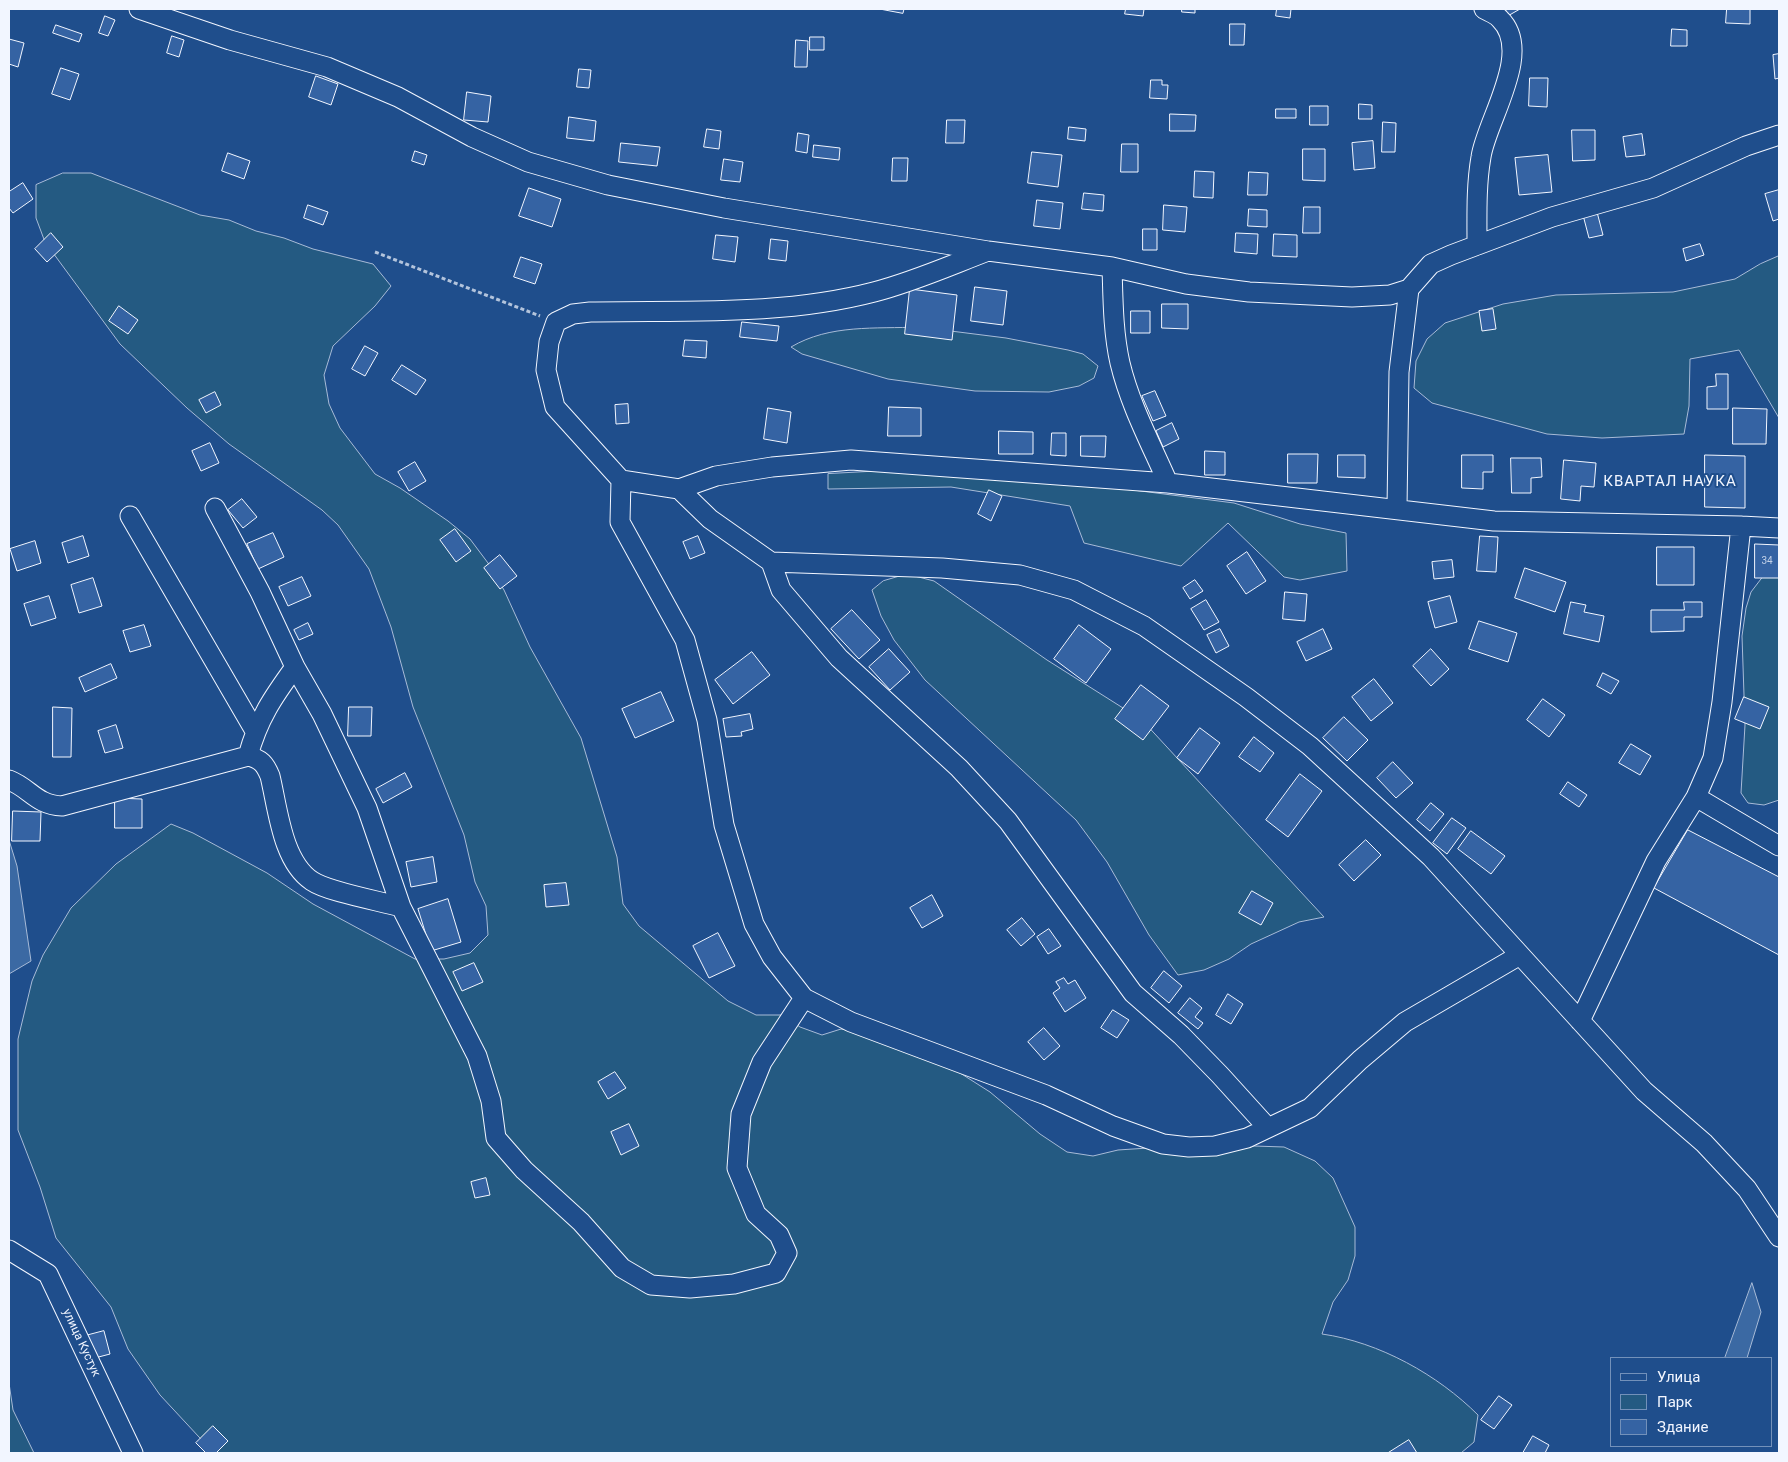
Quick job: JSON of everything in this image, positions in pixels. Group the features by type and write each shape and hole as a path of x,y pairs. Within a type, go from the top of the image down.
{"street":[{"path":"139,9 230,40 327,67 398,97 472,137 528,162 608,185 724,208 988,251 1112,267 1186,284 1250,292 1352,297 1390,295 1409,288 1431,264 1476,245 1552,217 1653,188 1746,146 1779,135"},
{"path":"1476,245 1476,198 1481,155 1502,99 1511,63 1511,39 1508,32 1501,19 1484,9"},
{"path":"988,251 918,278 874,292 818,303 753,309 590,312 573,314 556,322 548,342 546,370 554,406 621,480 679,489 716,476 772,467 851,460 1168,483 1398,508 1494,521 1779,528"},
{"path":"1112,267 1114,318 1120,362 1133,406 1168,483"},
{"path":"1398,508 1399,372 1409,288"},
{"path":"621,480 620,522 685,640 707,720 724,825 754,924 772,957 804,998 851,1022 1046,1095 1113,1126 1163,1144 1189,1147 1215,1146 1247,1138 1310,1108 1360,1060 1405,1022 1520,955"},
{"path":"679,489 710,520 771,562 942,568 1020,575 1074,590 1144,626 1246,697 1310,746 1432,857 1644,1091 1704,1143 1747,1189 1779,1237"},
{"path":"215,508 260,592 295,667 322,714 367,808 401,907 477,1056 491,1101 496,1138 524,1170 580,1222 622,1268 651,1285 690,1288 725,1285 776,1273 787,1253 779,1235 756,1214 737,1168 741,1114 762,1062 804,998"},
{"path":"130,516 254,731"},
{"path":"1580,1021 1656,860 1696,797 1713,758 1722,702 1741,526"},
{"path":"771,562 782,590 839,658 959,768 1008,821 1133,994 1181,1035 1268,1128"},
{"path":"248,756 254,731 265,709 295,667"},
{"path":"9,780 49,805 62,806 248,756 258,758 265,765 290,852 298,868 313,882 401,907"},
{"path":"1696,797 1779,846"},
{"name":"улица Кустук","path":"9,1250 48,1274 132,1453"}],"path":[{"path":"375,252 556,322"}],"green space":[{"path":"63,173 91,173 200,215 229,220 256,231 284,238 313,249 373,264 391,286 375,306 333,346 324,375 329,404 340,428 375,474 400,488 448,521 470,539 488,563 504,590 530,647 581,738 617,857 623,904 639,926 728,1001 756,1015 783,1015 800,1027 822,1035 841,1029 866,1034 949,1066 990,1092 1040,1134 1067,1152 1093,1156 1118,1150 1148,1148 1177,1155 1221,1154 1254,1146 1284,1147 1315,1161 1333,1178 1355,1227 1355,1256 1348,1280 1333,1302 1322,1334 1365,1344 1386,1353 1406,1362 1445,1387 1478,1415 1474,1442 1461,1453 215,1453 212,1451 160,1395 128,1349 111,1307 56,1238 40,1187 18,1130 18,1039 32,981 43,955 71,908 116,864 171,824 193,833 267,873 313,904 415,959 444,959 470,953 488,935 486,906 475,882 464,835 413,707 391,627 369,569 338,525 322,510 229,444 187,408 120,344 45,242 36,218 36,185"},
{"path":"1779,256 1779,418 1739,350 1690,359 1689,406 1684,434 1602,438 1547,434 1432,403 1414,388 1416,361 1427,339 1445,323 1503,304 1556,295 1673,292 1735,279 1760,264"},
{"path":"919,327 1006,338 1068,350 1083,354 1098,366 1094,378 1079,386 1049,392 975,391 888,379 802,354 791,347 821,334 837,331"},
{"path":"896,470 1133,490 1234,503 1300,524 1346,533 1347,571 1300,580 1284,577 1228,523 1181,566 1084,543 1070,506 951,487 828,489 828,474"},
{"path":"1779,570 1779,800 1764,805 1748,803 1741,793 1745,725 1742,636 1746,608 1751,592 1764,575"},
{"path":"907,574 934,581 1047,660 1142,720 1324,917 1299,922 1251,944 1229,959 1204,970 1178,975 1149,935 1107,862 1076,820 925,680 894,640 881,616 872,590 883,581"},
{"path":"9,1383 13,1410 34,1453 9,1453"}],"shaded area":[{"path":"9,840 17,866 31,961 9,974"},
{"path":"1752,1283 1761,1312 1747,1357 1725,1357"}],"building":[{"path":"880,9 904,9 903,13"},
{"path":"1126,9 1144,9 1143,16 1125,14"},
{"path":"1182,9 1195,9 1195,13 1182,12"},
{"path":"1277,9 1291,9 1290,18 1276,16"},
{"path":"1501,9 1520,9 1506,17"},
{"path":"1727,9 1750,9 1750,24 1726,23"},
{"path":"105,16 115,20 108,36 99,33"},
{"path":"1230,24 1245,24 1244,45 1230,45"},
{"path":"56,25 82,34 79,42 53,33"},
{"path":"1672,29 1687,30 1687,46 1671,46"},
{"path":"172,36 184,40 179,57 167,53"},
{"path":"810,37 824,37 824,50 810,50"},
{"path":"9,39 24,43 18,67 9,64"},
{"path":"796,40 808,41 807,67 795,67"},
{"path":"1779,54 1779,78 1775,79 1773,55"},
{"path":"61,68 79,74 70,100 52,94"},
{"path":"579,69 591,70 589,88 577,87"},
{"path":"316,76 338,84 331,105 309,97"},
{"path":"1530,78 1548,78 1547,107 1529,106"},
{"path":"1151,80 1162,80 1162,85 1168,85 1167,99 1150,98"},
{"path":"467,92 491,96 488,122 464,120"},
{"path":"1359,104 1372,105 1372,119 1359,119"},
{"path":"1310,106 1328,106 1328,125 1310,125"},
{"path":"1276,109 1296,109 1296,118 1276,118"},
{"path":"1170,114 1196,115 1195,131 1170,131"},
{"path":"569,117 596,121 594,141 567,138"},
{"path":"947,120 965,120 964,143 946,143"},
{"path":"1383,122 1396,123 1395,152 1382,152"},
{"path":"1069,127 1086,129 1085,141 1068,139"},
{"path":"707,129 721,131 719,149 704,147"},
{"path":"1572,130 1595,130 1595,160 1573,161"},
{"path":"798,133 809,135 807,153 796,151"},
{"path":"1642,134 1645,155 1626,157 1623,137"},
{"path":"1373,141 1375,168 1354,170 1352,143"},
{"path":"621,143 660,147 657,166 619,162"},
{"path":"1122,144 1138,144 1138,172 1121,172"},
{"path":"814,145 840,148 839,160 813,157"},
{"path":"1303,149 1325,149 1325,181 1303,180"},
{"path":"415,151 427,155 424,165 412,161"},
{"path":"1032,152 1062,155 1058,187 1028,183"},
{"path":"228,153 250,161 244,179 222,171"},
{"path":"1548,155 1552,192 1519,195 1515,158"},
{"path":"893,158 908,158 907,181 892,181"},
{"path":"724,159 743,162 740,182 721,180"},
{"path":"1195,171 1214,172 1213,198 1194,197"},
{"path":"1249,172 1268,173 1267,195 1248,195"},
{"path":"23,183 33,199 13,213 9,208 9,192"},
{"path":"529,188 561,199 552,227 519,216"},
{"path":"1779,190 1779,219 1773,221 1765,194"},
{"path":"1084,193 1104,195 1103,211 1082,209"},
{"path":"1037,200 1063,203 1060,229 1034,226"},
{"path":"308,205 328,212 323,225 304,218"},
{"path":"1164,205 1187,207 1185,232 1163,230"},
{"path":"1304,207 1320,207 1320,233 1303,233"},
{"path":"1249,209 1267,210 1267,227 1248,226"},
{"path":"1597,212 1603,235 1589,238 1583,215"},
{"path":"1143,229 1157,229 1157,250 1143,250"},
{"path":"51,233 63,247 47,262 35,249"},
{"path":"1236,233 1258,234 1257,254 1235,252"},
{"path":"1274,234 1297,235 1297,257 1273,256"},
{"path":"716,235 738,237 735,262 713,259"},
{"path":"771,239 788,241 786,261 769,259"},
{"path":"1700,244 1704,255 1686,261 1683,249"},
{"path":"521,257 542,264 535,284 514,277"},
{"path":"975,287 1007,291 1003,325 971,321"},
{"path":"910,289 957,295 952,340 905,334"},
{"path":"1162,304 1188,304 1188,329 1162,328"},
{"path":"119,306 138,320 128,334 109,321"},
{"path":"1493,309 1496,329 1482,331 1479,311"},
{"path":"1131,311 1150,311 1150,333 1131,333"},
{"path":"742,322 779,326 777,341 740,337"},
{"path":"685,340 707,341 706,358 683,356"},
{"path":"365,346 378,353 365,376 352,369"},
{"path":"402,365 426,380 416,395 392,380"},
{"path":"1716,374 1728,374 1728,409 1707,409 1707,387 1716,386"},
{"path":"1155,391 1166,416 1153,421 1142,396"},
{"path":"215,392 221,405 206,413 199,400"},
{"path":"628,404 629,423 616,424 615,405"},
{"path":"889,407 921,408 921,436 888,436"},
{"path":"768,408 791,412 787,443 764,439"},
{"path":"1733,408 1767,409 1766,444 1733,444"},
{"path":"1172,423 1179,439 1163,447 1156,431"},
{"path":"999,431 1033,432 1033,454 999,454"},
{"path":"1052,433 1066,433 1066,456 1051,455"},
{"path":"1081,436 1106,436 1105,457 1081,456"},
{"path":"210,443 219,463 201,471 192,451"},
{"path":"1205,451 1225,452 1225,475 1205,475"},
{"path":"1288,454 1318,454 1317,483 1288,483"},
{"path":"1338,455 1365,455 1365,478 1338,477"},
{"path":"1462,455 1493,455 1493,472 1483,472 1483,489 1462,488"},
{"path":"1705,455 1745,456 1745,508 1705,507"},
{"path":"1511,458 1541,458 1542,477 1531,478 1531,493 1512,493"},
{"path":"1564,460 1596,463 1594,487 1581,486 1580,501 1561,499"},
{"path":"415,462 426,481 409,491 398,472"},
{"path":"989,490 1002,496 991,521 978,514"},
{"path":"242,499 257,517 243,528 228,510"},
{"path":"455,529 471,551 456,562 440,540"},
{"path":"273,533 284,557 258,569 247,544"},
{"path":"83,536 89,556 68,563 62,543"},
{"path":"698,536 705,553 690,559 683,542"},
{"path":"1480,536 1498,537 1496,572 1477,571"},
{"path":"35,541 41,563 17,571 10,549"},
{"path":"1755,544 1779,545 1779,578 1755,578"},
{"path":"1657,547 1694,547 1694,585 1657,585"},
{"path":"1247,552 1266,581 1246,594 1227,566"},
{"path":"500,555 517,576 500,589 484,568"},
{"path":"1452,560 1454,577 1434,579 1432,562"},
{"path":"1525,568 1566,582 1555,612 1515,598"},
{"path":"302,577 311,596 288,606 279,587"},
{"path":"93,578 102,606 79,613 71,585"},
{"path":"1195,580 1203,591 1190,599 1183,588"},
{"path":"1285,592 1307,594 1305,621 1283,619"},
{"path":"49,596 56,618 31,626 24,604"},
{"path":"1450,596 1457,622 1435,628 1428,602"},
{"path":"1206,600 1219,622 1204,630 1191,609"},
{"path":"1571,602 1586,605 1584,612 1604,616 1599,642 1564,634"},
{"path":"1684,602 1702,602 1702,617 1684,617 1684,631 1651,632 1651,610 1684,610"},
{"path":"852,610 880,640 859,659 831,629"},
{"path":"1479,621 1517,633 1508,662 1469,649"},
{"path":"308,623 313,634 299,640 294,630"},
{"path":"144,625 151,646 130,652 123,631"},
{"path":"1079,625 1111,649 1086,683 1054,659"},
{"path":"1220,629 1229,646 1216,653 1207,635"},
{"path":"1323,629 1332,649 1306,661 1297,642"},
{"path":"889,649 910,672 890,690 869,667"},
{"path":"1431,649 1449,669 1431,686 1413,666"},
{"path":"752,652 770,675 733,704 715,680"},
{"path":"111,664 117,678 85,692 79,678"},
{"path":"1603,673 1619,681 1611,694 1597,686"},
{"path":"1374,679 1393,703 1371,721 1352,697"},
{"path":"1141,685 1169,706 1143,740 1115,719"},
{"path":"661,692 674,721 635,738 622,709"},
{"path":"1744,697 1769,707 1760,729 1735,719"},
{"path":"1543,699 1565,715 1549,737 1527,720"},
{"path":"53,707 72,708 71,757 53,757"},
{"path":"349,707 372,707 371,736 348,736"},
{"path":"750,714 753,729 741,732 742,736 726,737 723,719"},
{"path":"1344,717 1368,740 1347,761 1323,738"},
{"path":"116,725 123,748 105,753 98,731"},
{"path":"1200,728 1220,743 1198,774 1177,758"},
{"path":"1254,737 1274,753 1260,772 1239,757"},
{"path":"1631,744 1651,756 1640,775 1619,763"},
{"path":"1393,762 1413,783 1396,798 1377,778"},
{"path":"405,773 412,787 383,803 376,789"},
{"path":"1300,774 1322,791 1288,837 1266,820"},
{"path":"1568,782 1587,795 1579,807 1560,794"},
{"path":"115,798 142,799 142,828 115,828"},
{"path":"1431,803 1444,814 1430,831 1417,820"},
{"path":"13,811 41,812 40,841 12,841"},
{"path":"1452,818 1466,828 1447,854 1433,843"},
{"path":"1688,830 1779,877 1779,955 1654,888"},
{"path":"1471,831 1505,856 1491,874 1458,849"},
{"path":"1366,840 1381,855 1354,881 1339,865"},
{"path":"433,857 437,882 411,887 406,862"},
{"path":"566,883 569,905 546,907 544,885"},
{"path":"1252,891 1273,903 1261,925 1239,913"},
{"path":"932,895 943,916 922,928 910,908"},
{"path":"448,899 461,942 431,951 418,909"},
{"path":"1022,918 1035,934 1021,946 1007,930"},
{"path":"1049,929 1061,946 1048,954 1037,937"},
{"path":"718,933 735,966 709,978 693,946"},
{"path":"474,963 483,982 462,991 453,972"},
{"path":"1164,971 1182,986 1169,1003 1151,988"},
{"path":"1064,978 1068,984 1075,980 1086,998 1065,1012 1053,993 1060,988 1056,982"},
{"path":"1228,994 1243,1004 1231,1024 1216,1015"},
{"path":"1190,998 1202,1008 1195,1017 1203,1023 1198,1029 1178,1013"},
{"path":"1113,1010 1129,1020 1117,1038 1101,1028"},
{"path":"1044,1028 1060,1046 1044,1060 1028,1042"},
{"path":"615,1072 626,1088 608,1099 598,1082"},
{"path":"629,1124 639,1146 621,1155 611,1132"},
{"path":"486,1178 490,1195 475,1198 471,1182"},
{"path":"104,1331 110,1354 91,1359 85,1336"},
{"path":"1499,1396 1512,1405 1494,1429 1481,1420"},
{"path":"213,1426 228,1441 216,1453 206,1453 196,1443"},
{"path":"1533,1436 1549,1445 1545,1453 1523,1453"},
{"path":"1409,1440 1417,1453 1388,1453"}],"district":[{"name":"КВАРТАЛ НАУКА","path":"1670,482"}]}
